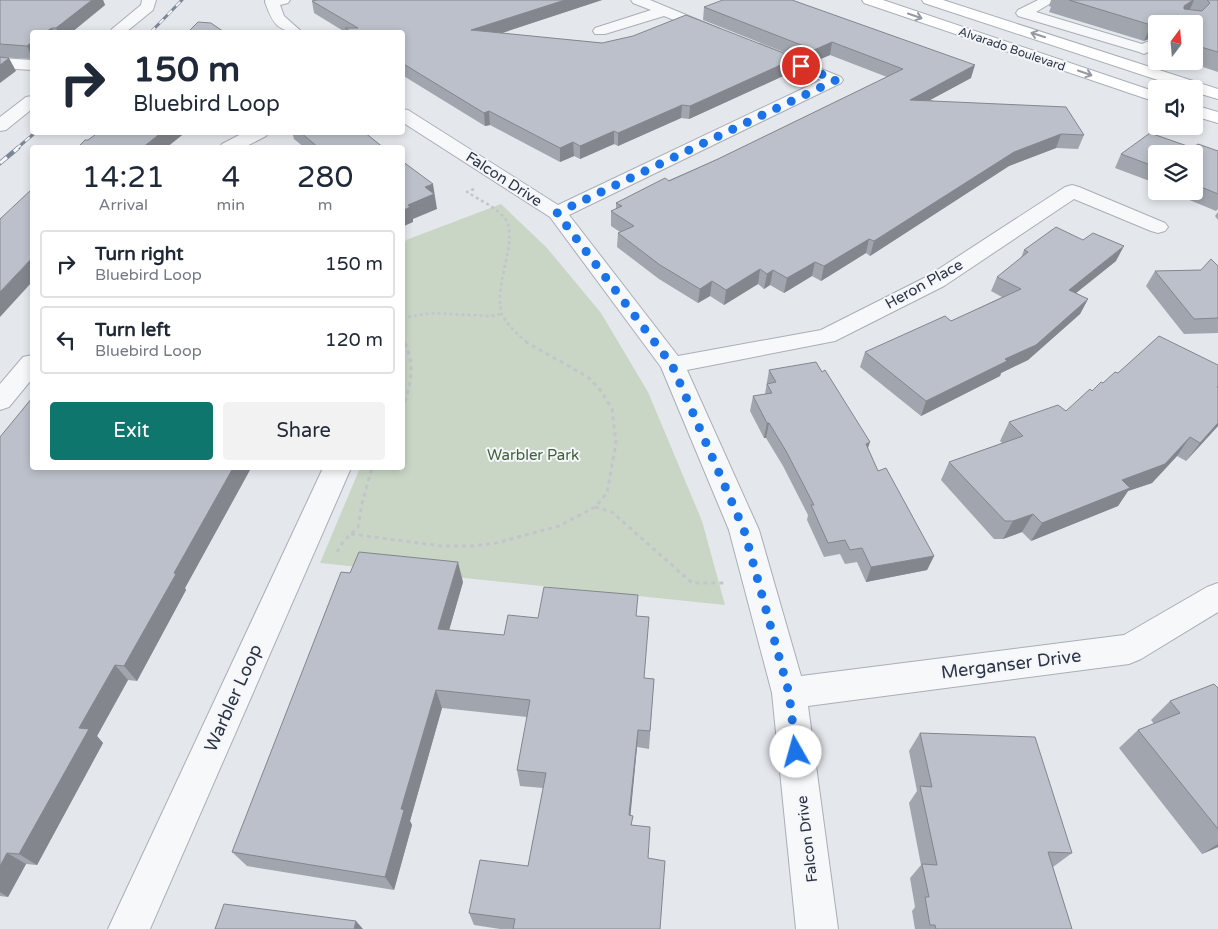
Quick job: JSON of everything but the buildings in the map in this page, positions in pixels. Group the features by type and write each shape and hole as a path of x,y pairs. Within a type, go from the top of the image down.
{"main road":[{"name":"Alvarado Boulevard","path":"869,0 1148,94"},
{"name":"Alvarado Boulevard","path":"929,0 1218,94"},
{"path":"1203,113 1218,118"}],"street":[{"path":"119,30 148,7 149,0"},
{"path":"638,0 727,36"},
{"path":"1049,0 1023,13 1144,49 1148,47"},
{"path":"276,1 278,18 293,30"},
{"path":"600,31 664,11"},
{"path":"557,213 836,80 745,44"},
{"path":"0,63 30,65"},
{"path":"0,126 30,103"},
{"name":"Falcon Drive","path":"405,116 557,213 672,365 744,530 789,693 817,929"},
{"path":"234,145 254,135"},
{"name":"Heron Place","path":"672,365 827,336 936,281 1072,191 1158,227"},
{"path":"0,401 30,365"},
{"name":"Warbler Loop","path":"129,929 336,470"},
{"name":"Merganser Drive","path":"789,693 1130,649 1218,596"}],"path":[{"path":"351,534 441,546 471,546 516,539 559,526 595,507 607,493 616,443 612,409 588,377 526,342 517,334 502,314 501,276 509,245 510,228 503,216 467,192 502,178"},
{"path":"405,318 448,312 490,316 502,314"},
{"path":"405,348 412,370 411,389 405,402"},
{"path":"595,507 612,512 692,583 758,582"}],"green space":[{"name":"Warbler Park","path":"501,204 547,248 601,313 648,392 702,521 725,605 320,563 359,470 405,470 406,240"}],"railway":[{"path":"153,30 182,0"},
{"path":"16,149 32,135"},
{"path":"0,163 18,148"}],"route":[{"path":"796,752 789,693 744,530 672,365 557,213 836,80 801,66"}]}
